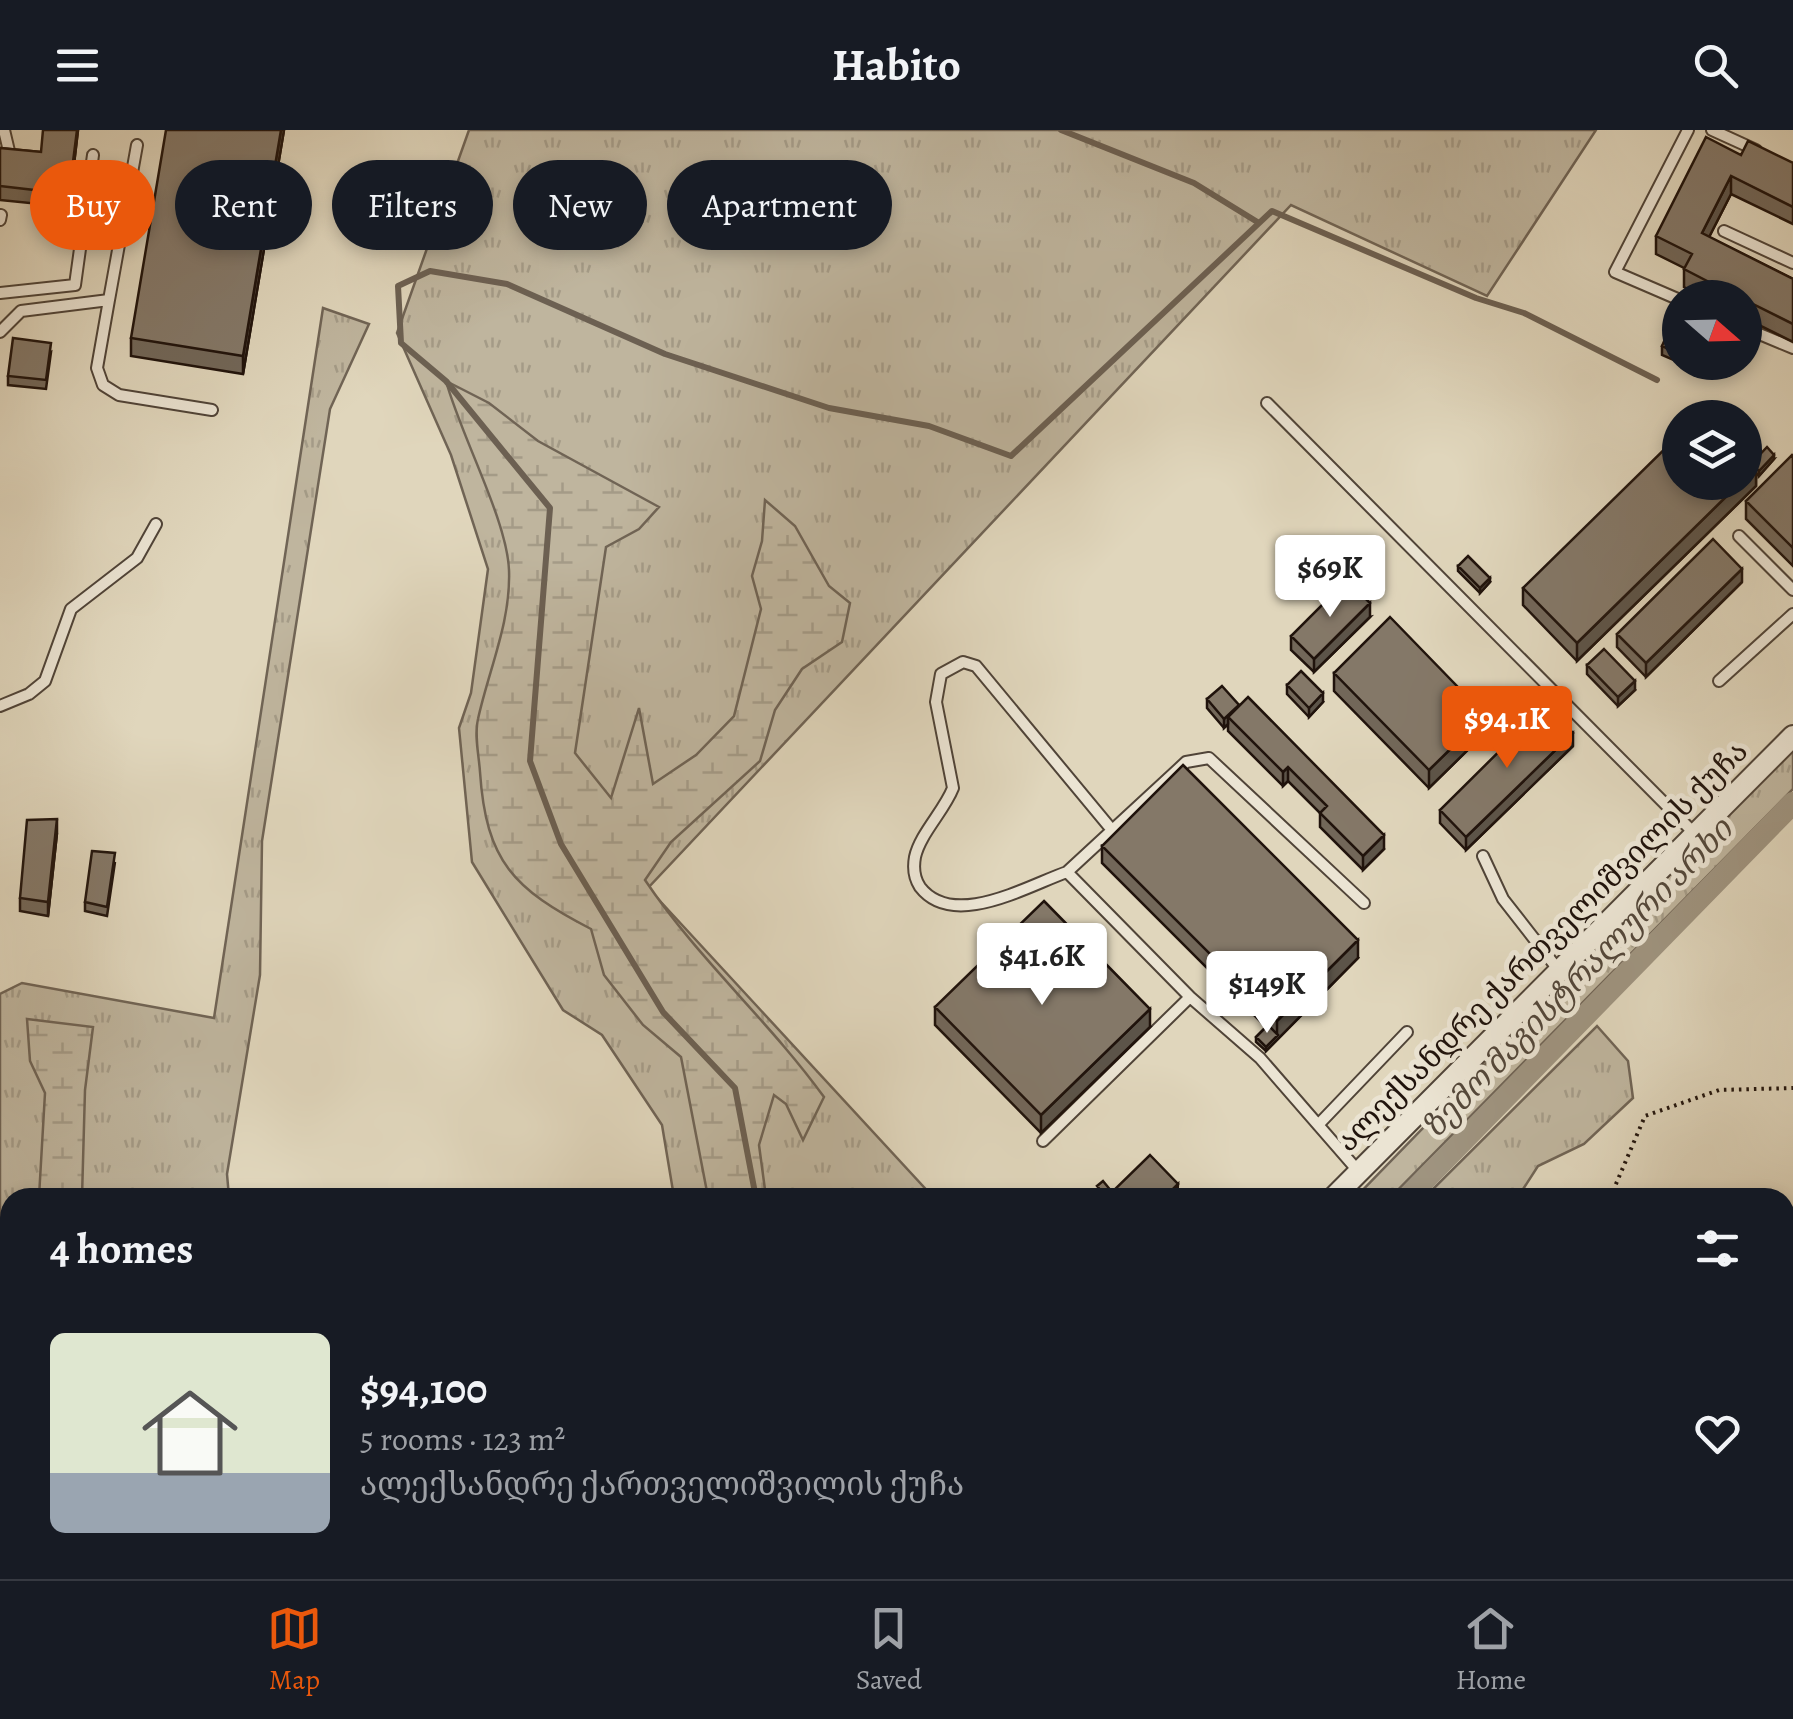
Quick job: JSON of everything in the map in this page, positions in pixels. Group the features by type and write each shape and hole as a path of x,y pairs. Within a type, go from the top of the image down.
{"street":[{"name":"ალექსანდრე ქართველიშვილის ქუჩა","path":"1343,1188 1793,736"}],"lane":[{"path":"4,130 9,151"},
{"path":"1662,292 1615,272 1688,130"},
{"path":"1712,130 1761,152"},
{"path":"137,145 97,368 103,385 118,394 212,410"},
{"path":"0,293 75,285 93,154"},
{"path":"1724,231 1793,263"},
{"path":"0,332 21,311 110,300"},
{"path":"1762,335 1793,348"},
{"path":"1266,403 1696,835"},
{"path":"0,706 29,694 45,682 71,609 136,558 156,524"},
{"path":"1739,536 1793,590"},
{"path":"1719,681 1793,614"},
{"path":"1112,830 976,666 963,662 941,674 936,702 954,775 953,788 915,855 914,878 928,896 945,905 970,906 1067,872 1186,762 1210,758 1364,903"},
{"path":"1483,856 1503,899 1560,973"},
{"path":"1067,872 1190,997 1260,1058 1359,1172"},
{"path":"1043,1141 1190,997"},
{"path":"1318,1125 1407,1032"}],"path":[{"path":"1614,1188 1645,1116 1719,1090 1793,1088"}],"green space":[{"path":"469,130 1596,130 1487,296 1291,205 648,888 925,1188 672,1188 662,1125 602,1035 563,1010 472,862 459,728 471,693 488,569 451,455 397,333 426,250 493,250 493,160 458,160"},
{"path":"323,308 369,324 330,409 262,841 260,975 227,1174 228,1188 0,1188 0,994 22,983 214,1018"},
{"path":"446,381 489,403 538,441 659,507 639,529 606,547 575,753 611,798 639,708 653,784 696,755 734,716 761,609 752,576 762,541 765,500 795,526 829,586 850,603 842,642 802,669 775,710 760,761 671,842 645,880 688,937 824,1097 803,1140 786,1104 774,1095 759,1145 765,1188 706,1188 681,1057 643,1025 604,975 591,929 542,900 509,869 497,851 483,803 476,732 503,627 509,570 492,503"},
{"path":"1793,748 1793,789 1400,1188 1365,1188"},
{"path":"27,1019 93,1027 85,1090 82,1188 40,1188 45,1093 30,1061"},
{"path":"1597,1026 1628,1061 1633,1098 1584,1144 1538,1166 1524,1188 1434,1188"}],"building":[{"path":"43,130 77,130 73,160 30,160 30,189 0,186 0,148 41,152"},
{"path":"166,130 281,130 276,160 175,160 175,250 261,250 243,356 131,338 146,250 155,250 155,195"},
{"path":"1706,137 1741,155 1748,141 1793,163 1793,207 1731,176 1702,233 1793,279 1793,324 1762,308 1762,280 1705,280 1684,269 1692,254 1656,236"},
{"path":"13,338 51,343 46,380 8,376"},
{"path":"1767,447 1774,455 1762,468 1762,452"},
{"path":"1662,452 1662,500 1723,500 1577,643 1523,588"},
{"path":"1793,456 1793,548 1746,501 1762,500 1762,485"},
{"path":"1713,539 1742,569 1646,663 1617,634"},
{"path":"1468,556 1490,578 1480,588 1458,566"},
{"path":"1347,580 1370,603 1314,659 1291,636"},
{"path":"1390,617 1485,715 1429,770 1334,673"},
{"path":"1604,649 1635,681 1618,697 1587,665"},
{"path":"1301,671 1323,693 1309,708 1287,685"},
{"path":"1222,686 1239,705 1224,719 1207,699"},
{"path":"1248,697 1384,835 1363,856 1320,813 1327,806 1288,767 1283,772 1228,717"},
{"path":"1546,705 1573,733 1466,837 1440,810"},
{"path":"1183,765 1358,940 1277,1021 1102,846"},
{"path":"57,819 48,902 20,898 27,820"},
{"path":"92,851 115,853 107,907 85,902"},
{"path":"1044,901 1150,1009 1041,1115 935,1007"},
{"path":"1268,1025 1278,1035 1266,1047 1256,1037"},
{"path":"1150,1155 1178,1184 1174,1188 1116,1188"}],"waterway":[{"path":"1061,130 1194,183 1259,223"},
{"path":"754,1188 735,1088 663,1012 561,844 530,761 550,508 446,381 401,343 398,286 430,271 507,284 665,354 829,408 929,426 1011,456 1272,211 1476,298 1524,313 1657,380"},
{"name":"ზემო მაგისტრალური არხი","path":"1417,1188 1793,803"}]}
